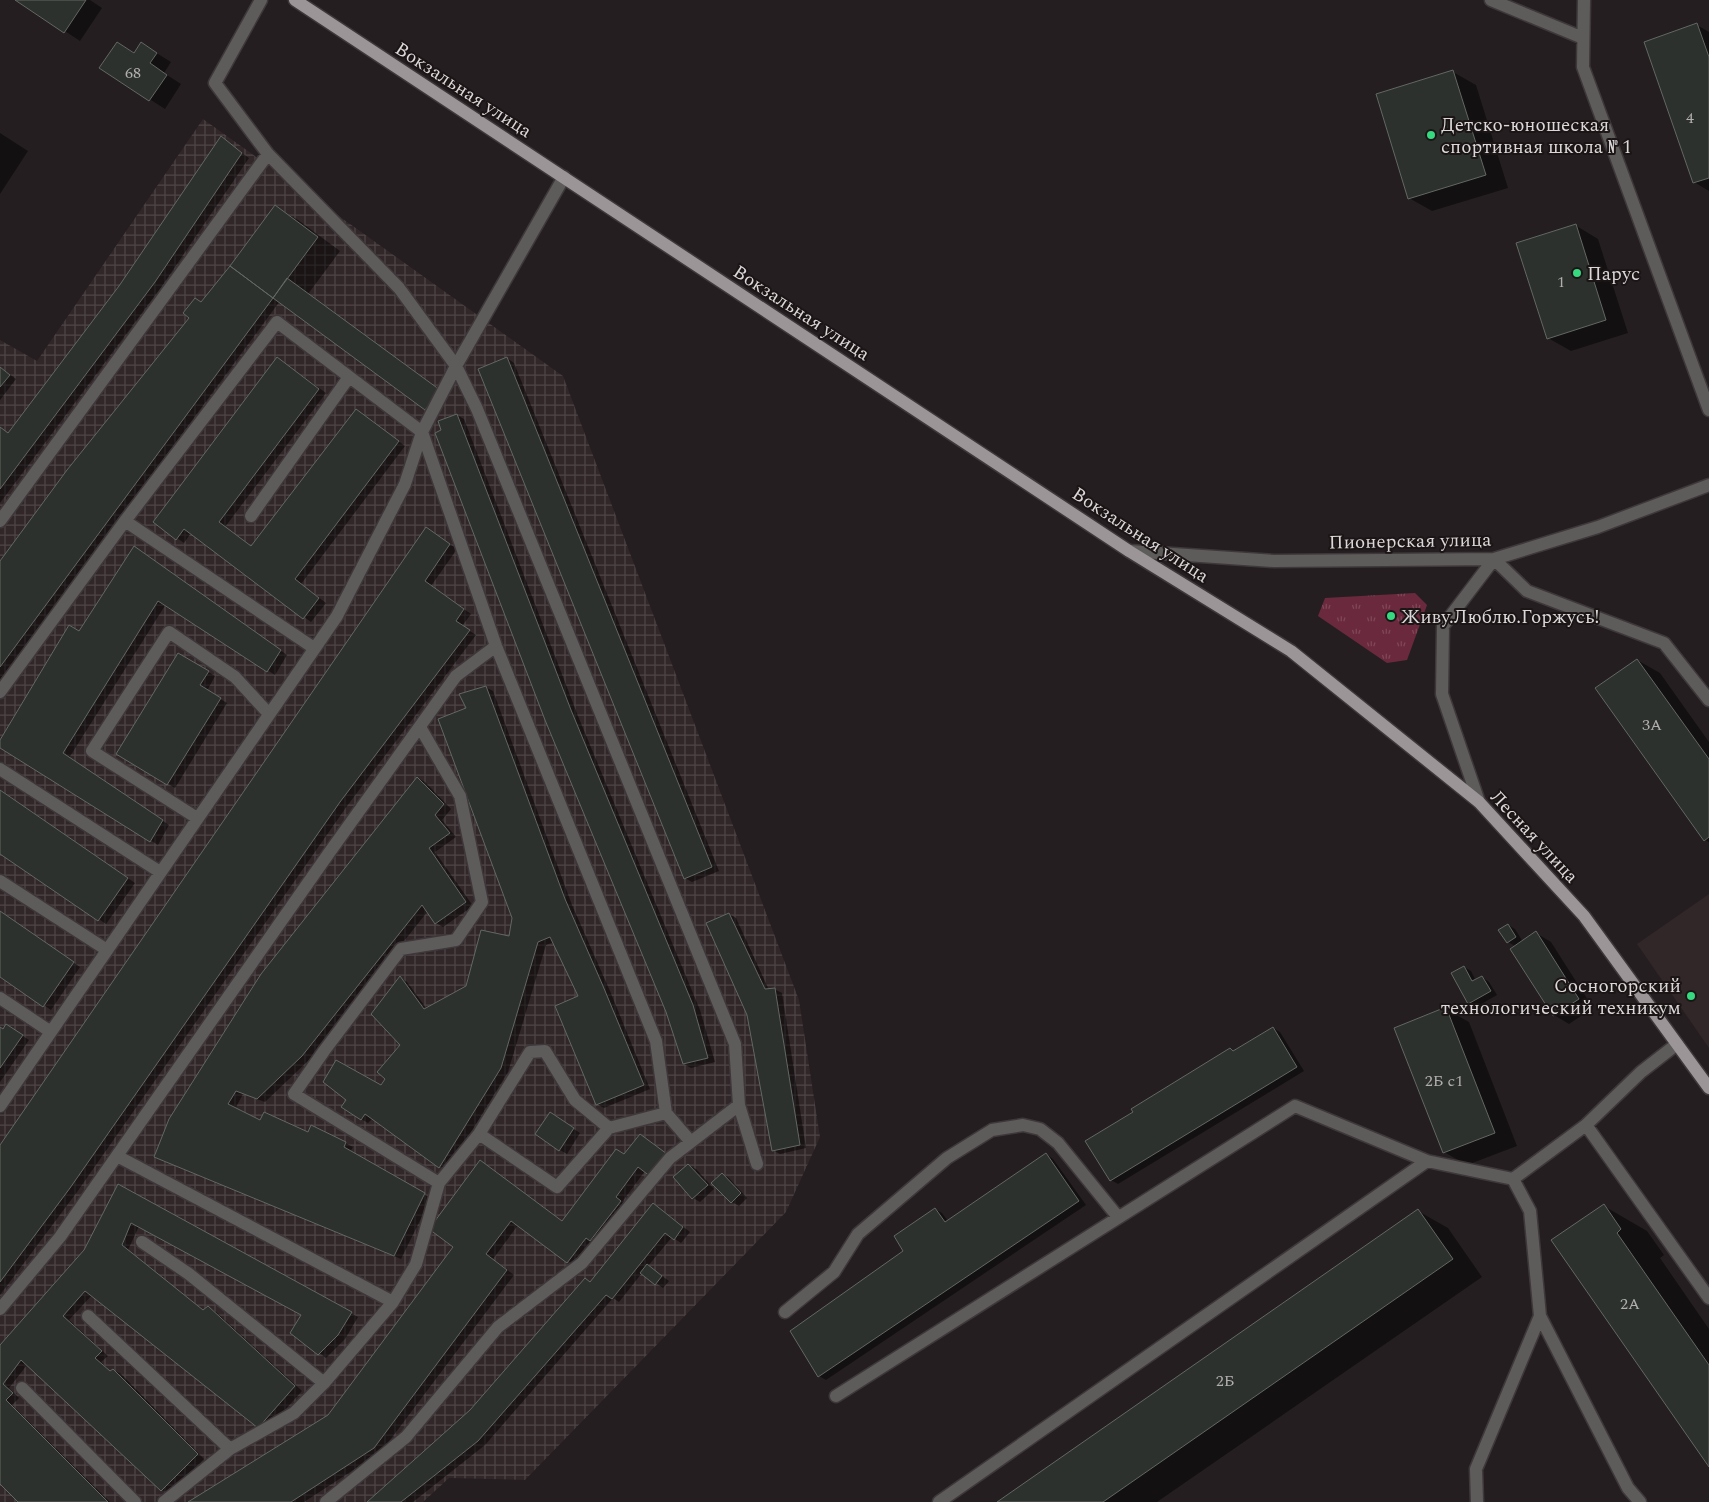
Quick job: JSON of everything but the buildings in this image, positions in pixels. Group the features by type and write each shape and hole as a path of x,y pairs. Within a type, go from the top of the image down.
{"main road":[{"name":"Вокзальная улица","path":"295,0 1129,551 1291,651"},
{"name":"Лесная улица","path":"1291,651 1478,802 1584,916 1709,1088"}],"street":[{"path":"261,0 215,83 268,154 399,288 456,366 477,409 735,1044 739,1105 757,1164"},
{"path":"1491,0 1583,38"},
{"path":"1584,0 1583,68 1709,410"},
{"path":"0,521 268,154"},
{"path":"0,1106 337,616 405,484 422,432 456,366 564,177"},
{"path":"0,692 125,522 277,322 422,432 496,646 656,1041 666,1113 691,1142"},
{"path":"251,516 350,377"},
{"name":"Пионерская улица","path":"1129,551 1274,561 1494,559 1598,527 1709,485"},
{"path":"125,522 314,648"},
{"path":"1478,802 1442,694 1443,626 1494,559 1527,591 1664,643 1709,700"},
{"path":"197,818 92,751 169,632 235,677 269,714"},
{"path":"0,1309 60,1237 329,853 456,676 496,646"},
{"path":"420,727 460,796 482,902 456,940 402,949 324,1051 294,1094 439,1183"},
{"path":"0,769 160,872"},
{"path":"0,881 107,950"},
{"path":"0,998 51,1032"},
{"path":"836,1396 1295,1106 1427,1161 1513,1179 1586,1125 1641,1072 1677,1044"},
{"path":"164,1502 230,1449 294,1413 324,1383 393,1302 416,1264 439,1183 479,1134 530,1052 545,1051 575,1100 609,1128"},
{"path":"326,1502 406,1437 498,1327 582,1263 670,1158 739,1105"},
{"path":"479,1134 557,1187 609,1128 666,1113"},
{"path":"785,1312 834,1272 858,1234 947,1158 992,1130 1023,1125 1040,1129 1058,1143 1118,1217"},
{"path":"1586,1125 1709,1298"},
{"path":"117,1156 393,1302"},
{"path":"939,1502 1427,1161"},
{"path":"1513,1179 1530,1211 1540,1316 1628,1488 1640,1502"},
{"path":"142,1242 189,1274 324,1383"},
{"path":"88,1316 230,1449"},
{"path":"1477,1502 1476,1469 1540,1316"},
{"path":"22,1388 135,1502"}],"shaded area":[{"path":"203,119 563,376 799,1000 820,1137 786,1212 525,1480 449,1478 423,1502 0,1502 0,340 37,361"},
{"name":"Сосногорский технологический техникум","path":"1709,894 1709,1048 1637,944"}],"green space":[{"path":"1415,593 1427,605 1407,660 1387,663 1318,616 1325,598"}],"place":[{"name":"Детско-юношеская спортивная школа № 1","path":"1431,135"},
{"name":"Парус","path":"1577,273"},
{"name":"Живу.Люблю.Горжусь!","path":"1391,616"},
{"name":"Сосногорский технологический техникум","path":"1691,996"}]}
